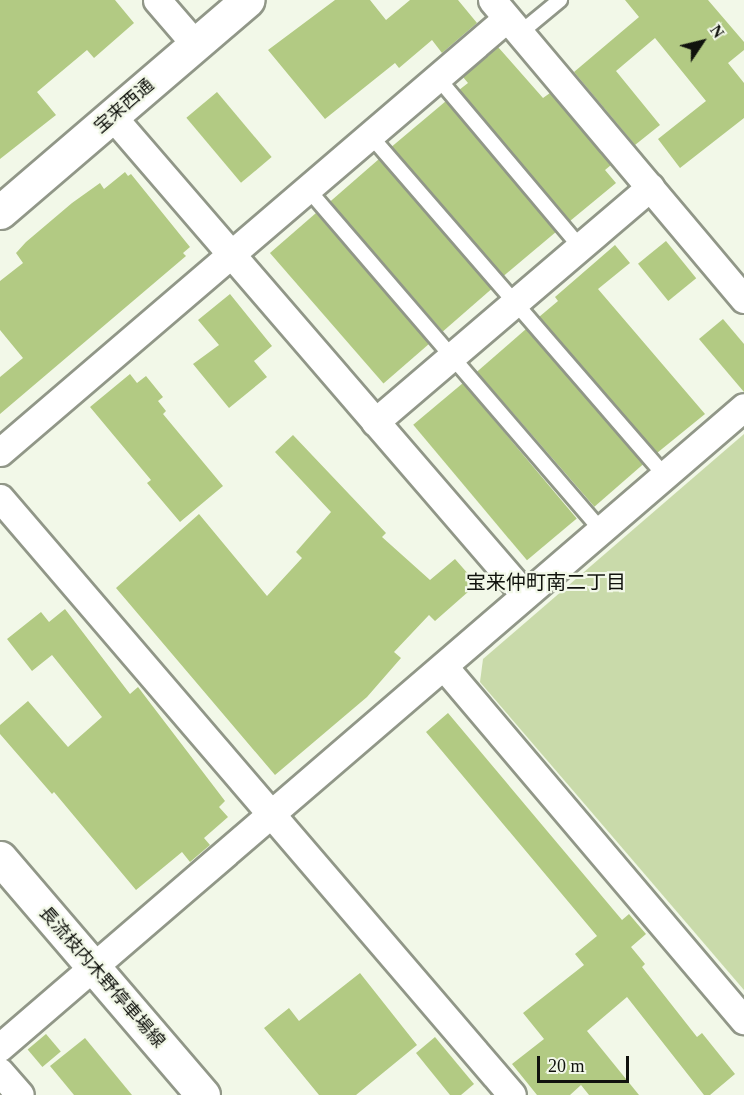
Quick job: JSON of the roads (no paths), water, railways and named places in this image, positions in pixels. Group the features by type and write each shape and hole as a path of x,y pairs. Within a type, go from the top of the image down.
{"street":[{"path":"157,0 195,44"},
{"name":"宝来西通","path":"0,212 247,0"},
{"path":"0,452 506,17 744,299"},
{"path":"112,116 525,594"},
{"path":"375,422 650,188"},
{"path":"2,1043 445,668 525,594 744,407"},
{"path":"0,498 512,1095"},
{"path":"445,668 744,1020"},
{"name":"長流枝内木野停車場線","path":"0,858 203,1095"},
{"path":"0,1072 20,1095"}],"lane":[{"path":"506,17 560,0"},
{"path":"437,77 580,247"},
{"path":"369,134 664,476"},
{"path":"306,188 601,530"}],"district":[{"name":"宝来仲町南二丁目","path":"546,582"}]}
